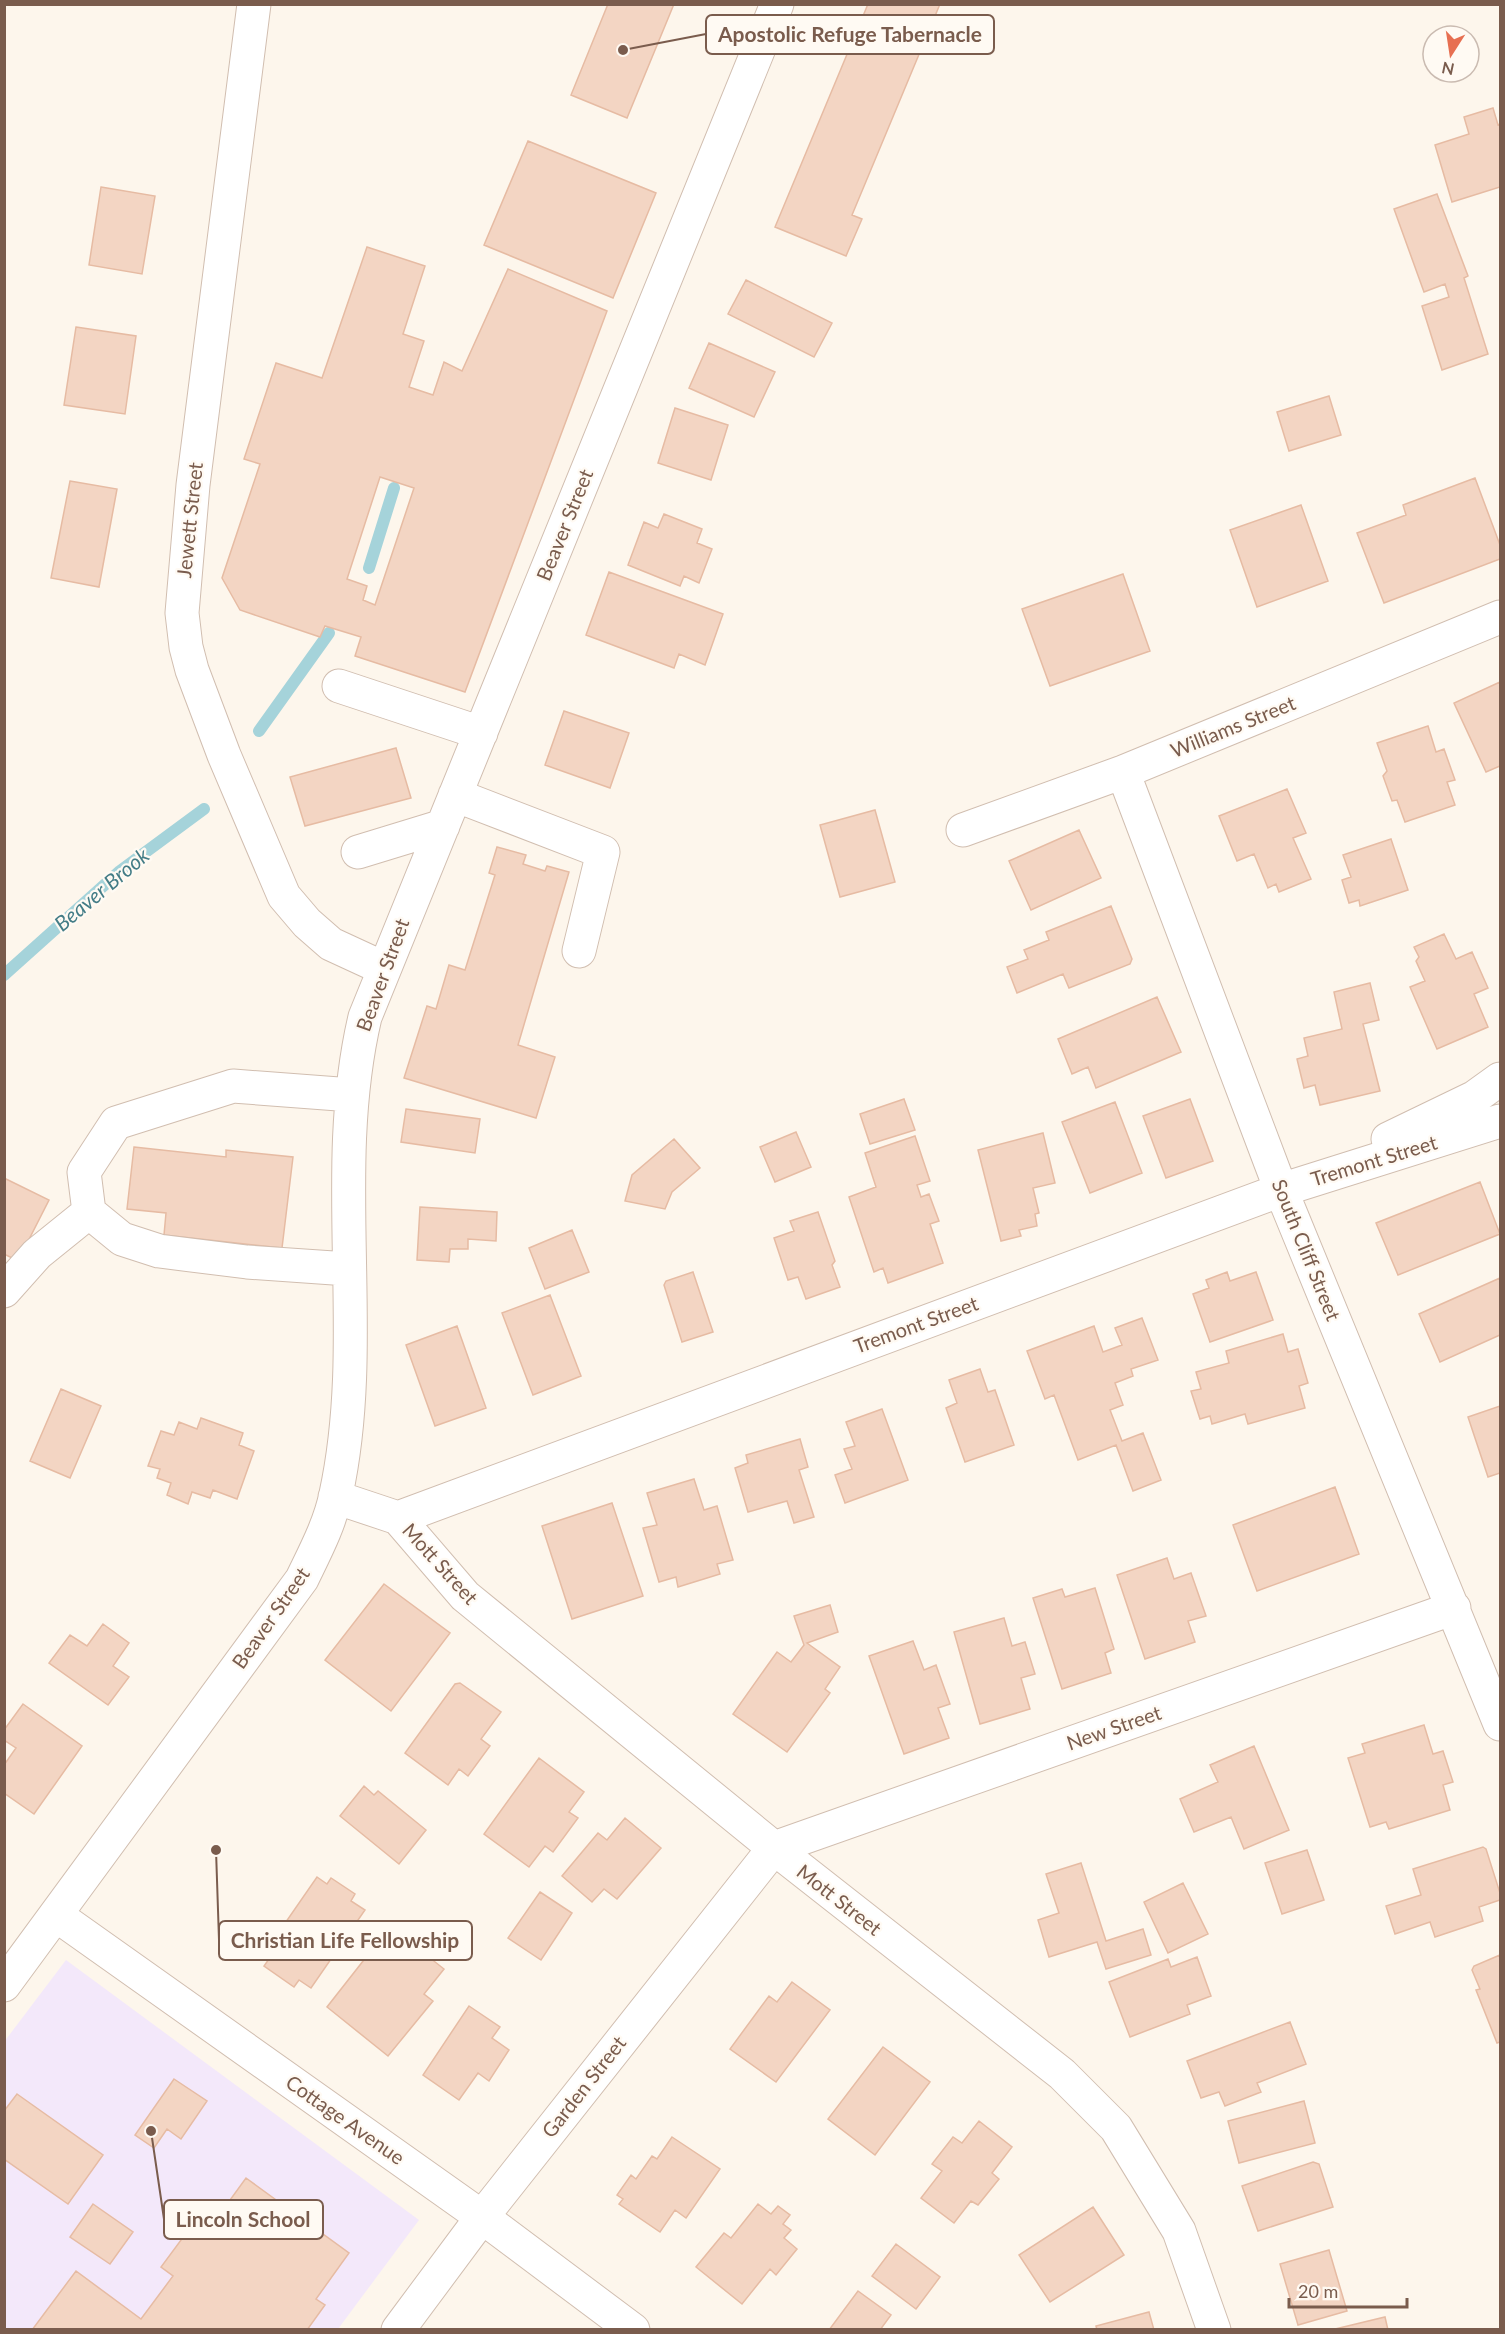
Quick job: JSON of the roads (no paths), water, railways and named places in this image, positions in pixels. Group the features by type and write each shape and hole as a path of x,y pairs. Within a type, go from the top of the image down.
{"street":[{"name":"Jewett Street","path":"254,4 192,496 182,614 186,647 192,670 224,756 284,896 307,923 331,944 383,968"},
{"name":"Beaver Street","path":"4,1985 302,1579 321,1539 336,1497 345,1440 352,1095 364,1017 777,4"},
{"name":"Williams Street","path":"963,830 1123,772 1500,617"},
{"path":"339,686 481,734"},
{"name":"South Cliff Street","path":"1123,772 1281,1190 1500,1724"},
{"path":"455,795 603,852 579,951"},
{"path":"358,852 442,826"},
{"path":"1281,1190 1475,1097 1500,1079"},
{"path":"348,1269 247,1262 159,1251 122,1239 89,1212 84,1172 116,1123 233,1086 352,1095"},
{"name":"Tremont Street","path":"398,1518 1281,1190 1500,1121"},
{"path":"4,1291 37,1254 89,1212"},
{"path":"336,1497 398,1518"},
{"name":"Mott Street","path":"398,1518 465,1596 774,1848 1062,2074 1116,2128 1179,2231 1214,2330"},
{"name":"New Street","path":"774,1848 1454,1608"},
{"name":"Garden Street","path":"398,2330 482,2217 774,1848"},
{"name":"Cottage Avenue","path":"56,1915 482,2217 633,2330"}],"waterway":[{"name":"Beaver Brook","path":"369,568 394,488"},
{"name":"Beaver Brook","path":"259,731 329,633"},
{"name":"Beaver Brook","path":"4,975 120,871 204,809"}],"place":[{"name":"Apostolic Refuge Tabernacle","path":"623,50"},
{"name":"Christian Life Fellowship","path":"216,1850"},
{"name":"Lincoln School","path":"151,2131"}]}
